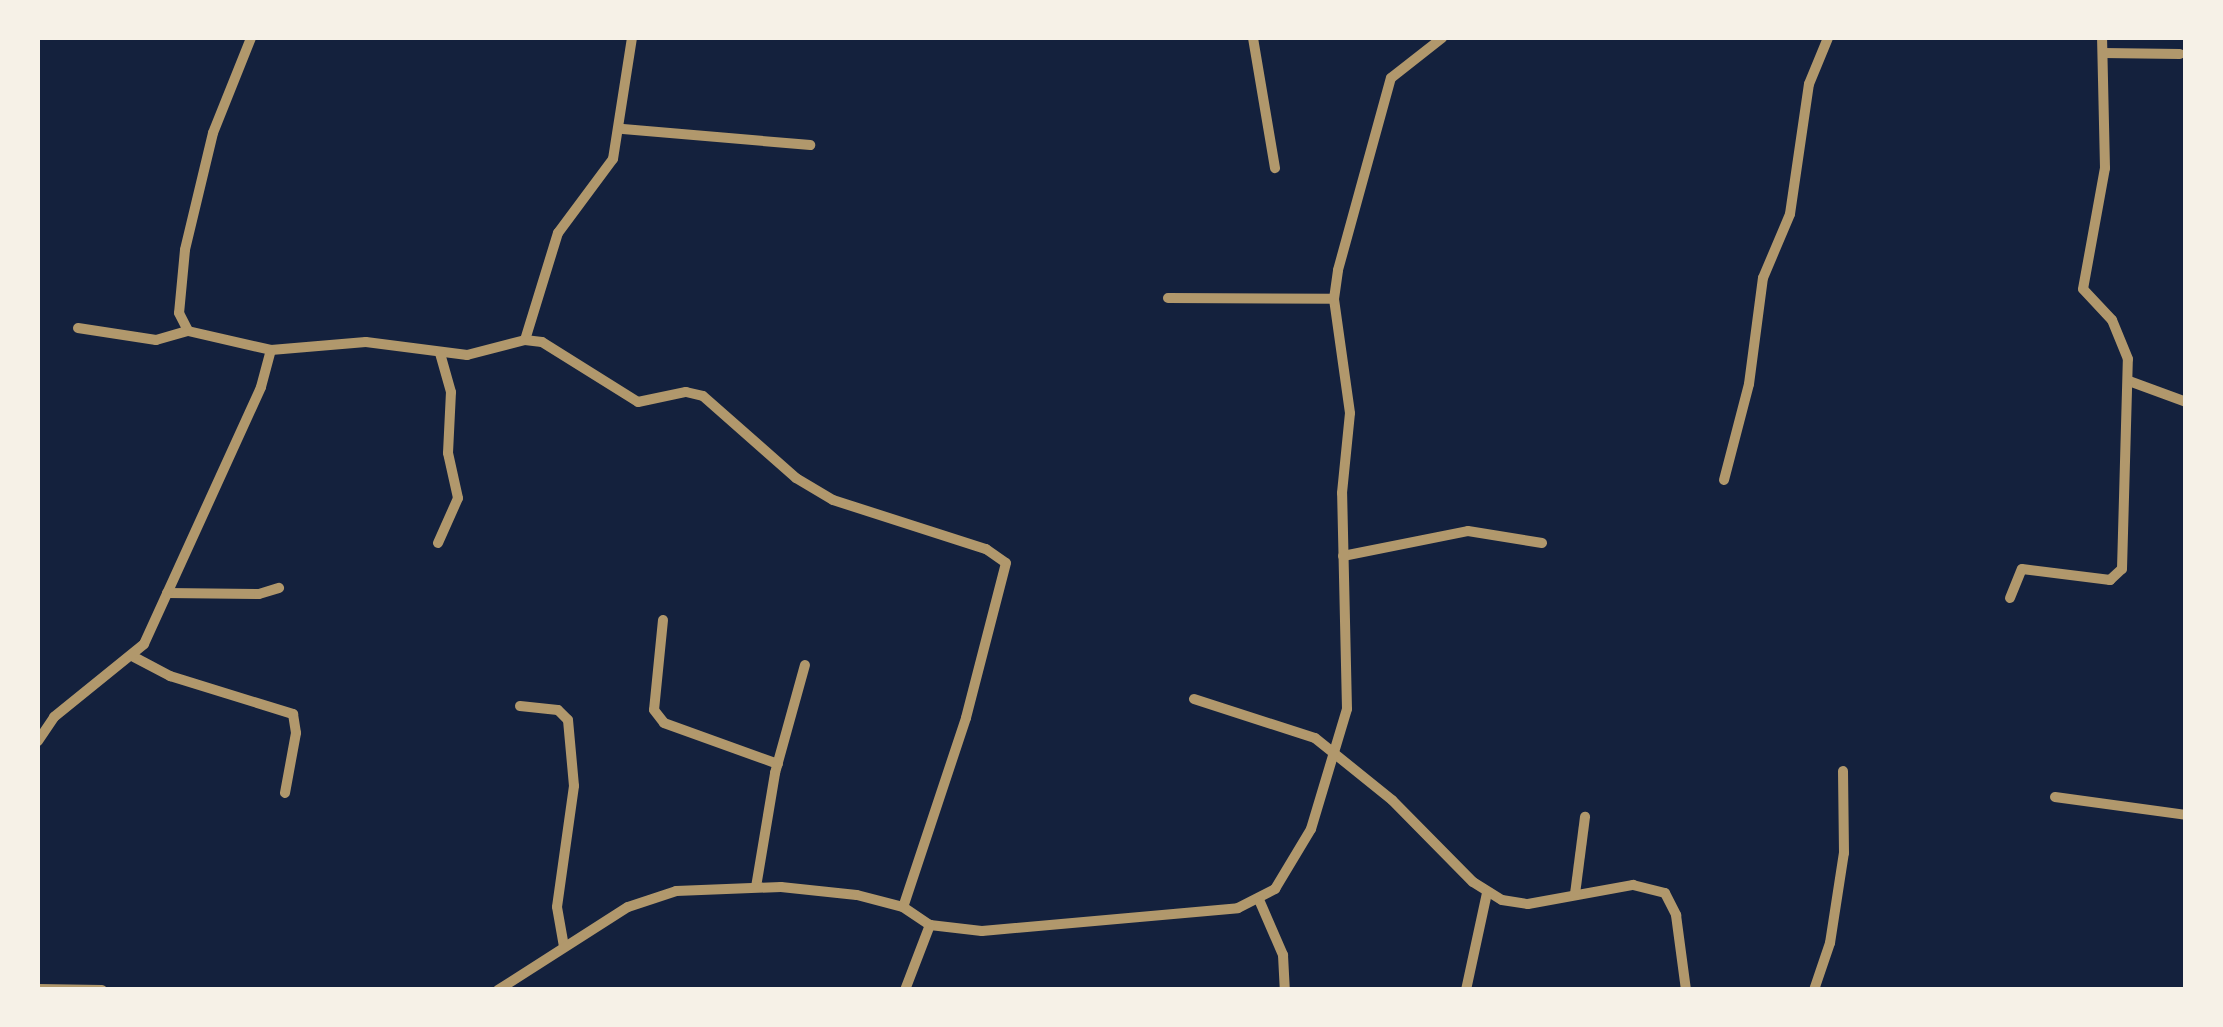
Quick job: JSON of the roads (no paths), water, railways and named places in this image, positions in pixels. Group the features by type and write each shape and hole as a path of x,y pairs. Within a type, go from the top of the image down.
{"street":[{"path":"188,331 179,313 185,250 213,133 251,38"},
{"path":"525,340 558,232 600,182 623,129 632,38"},
{"path":"1253,38 1261,56 1275,168"},
{"path":"498,990 648,897 756,887 857,895 902,907 930,925 982,931 1260,902 1292,868 1337,754 1350,668 1343,556 1349,376 1334,299 1391,78 1442,38"},
{"path":"1724,480 1750,384 1762,278 1790,214 1805,101 1828,38"},
{"path":"2010,598 2022,568 2110,580 2122,568 2129,381 2121,337 2083,289 2105,168 2102,38"},
{"path":"2103,53 2180,54"},
{"path":"623,129 810,145"},
{"path":"1168,298 1334,299"},
{"path":"78,328 156,340 188,331 271,350 350,341 467,355 525,340 565,352 638,402 686,392 703,396 796,478 833,500 986,549 1006,563 966,718 902,907"},
{"path":"38,740 54,717 134,657 168,593 261,387 271,350"},
{"path":"438,543 458,498 449,465 451,392 440,353"},
{"path":"2129,381 2186,402"},
{"path":"1343,556 1468,531 1542,543"},
{"path":"168,593 259,594 279,588"},
{"path":"664,620 654,710 664,722 778,764"},
{"path":"134,657 170,676 293,714 296,734 285,793"},
{"path":"756,887 778,764 806,664"},
{"path":"1194,699 1315,738 1487,894 1528,904 1633,884 1666,893 1676,915 1686,990"},
{"path":"520,706 558,710 568,720 574,786 556,907 564,946"},
{"path":"1814,990 1830,943 1844,852 1843,770"},
{"path":"2055,797 2186,814"},
{"path":"1575,894 1585,817"},
{"path":"1466,990 1487,894"},
{"path":"1260,902 1283,956 1285,990"},
{"path":"905,990 930,925"},
{"path":"38,989 102,990"}]}
